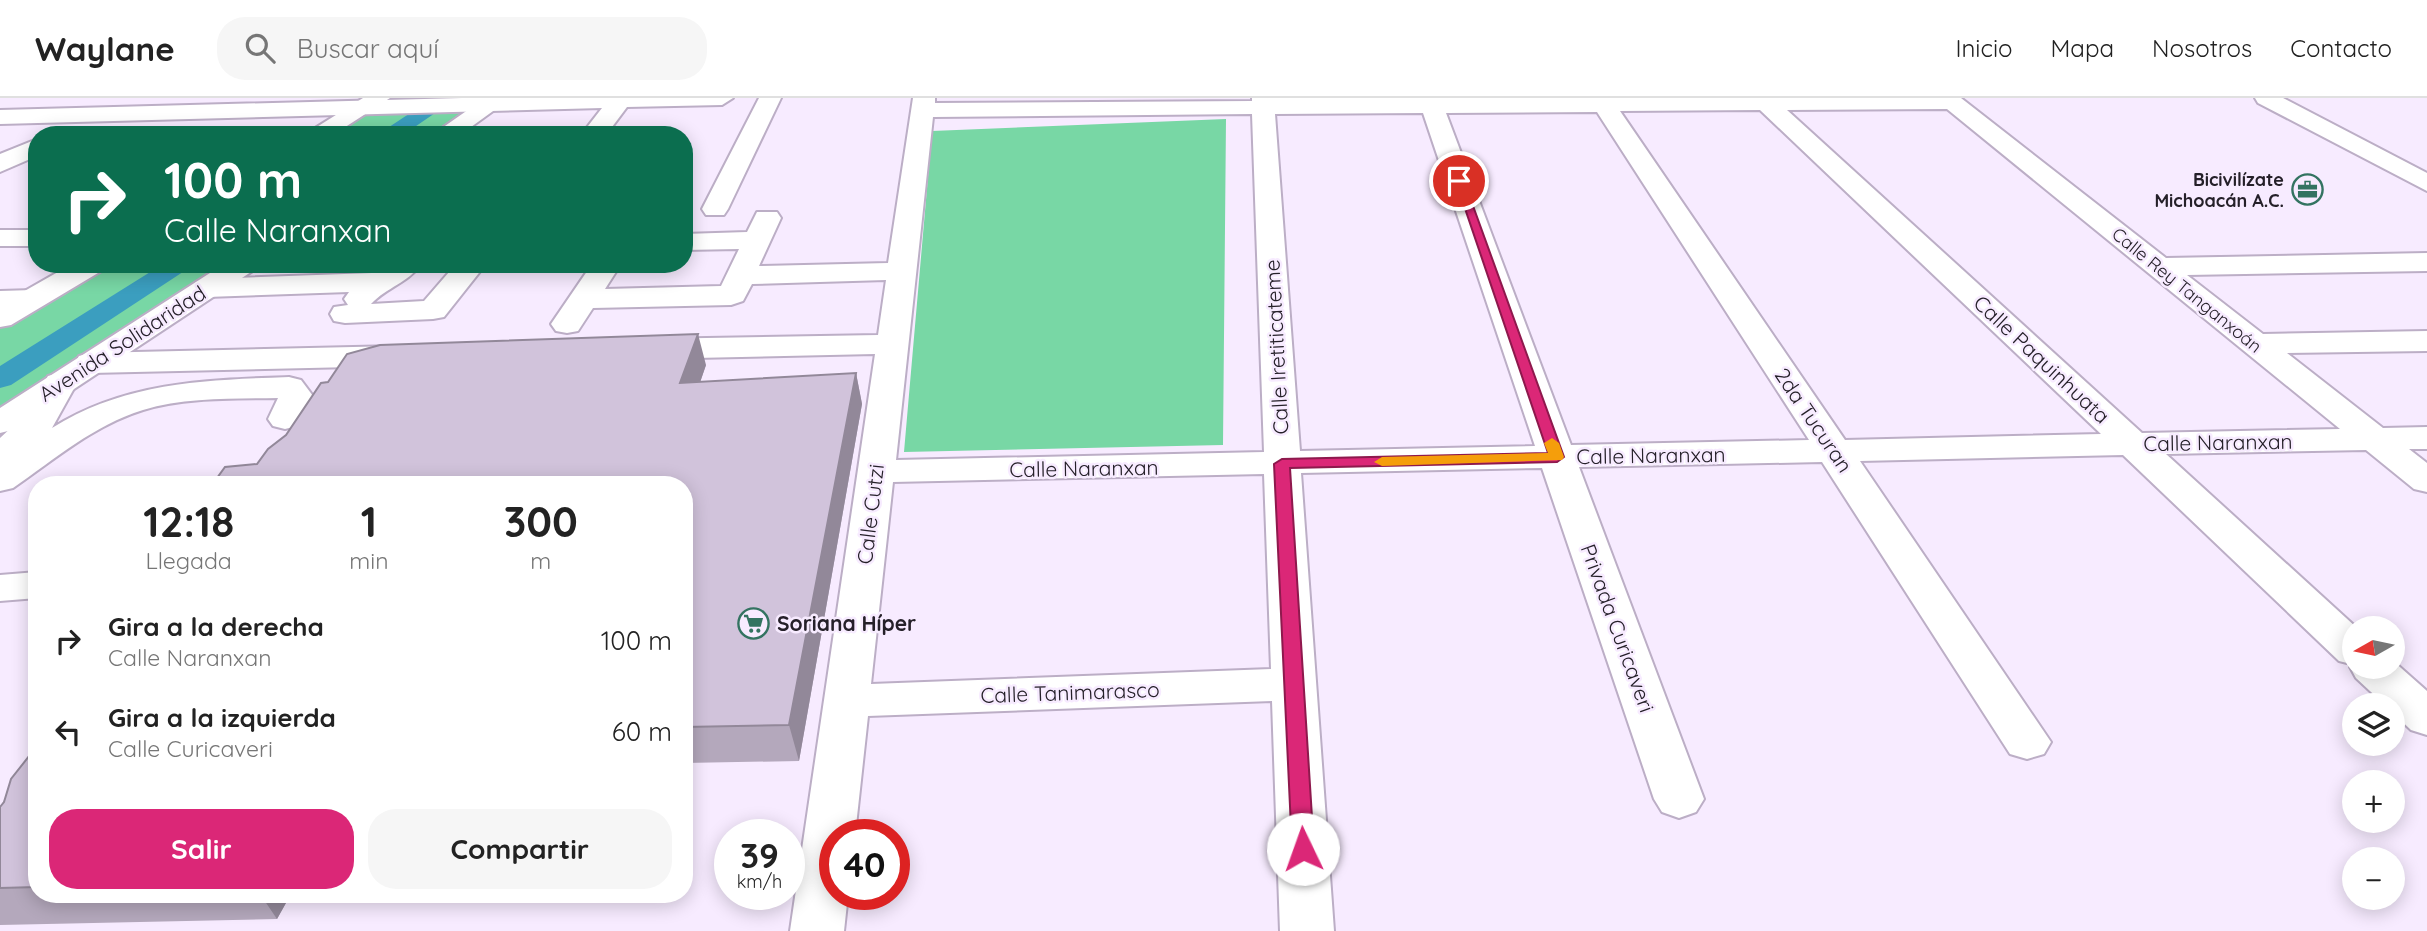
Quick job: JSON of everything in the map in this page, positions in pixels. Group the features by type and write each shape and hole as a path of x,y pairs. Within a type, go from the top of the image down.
{"street":[{"path":"77,126 134,98"},
{"path":"0,117 372,102 412,106 495,101 722,98"},
{"path":"715,209 770,98"},
{"path":"2266,98 2427,183"},
{"path":"923,104 1950,100"},
{"name":"Calle Rey Tanganxoán","path":"1950,100 2427,481"},
{"path":"458,126 495,101"},
{"path":"600,126 620,101"},
{"name":"2da Tucuran","path":"1602,101 2027,742"},
{"name":"Calle Paquinhuata","path":"1763,101 2342,639"},
{"path":"331,126 372,102"},
{"name":"Privada Curicaveri","path":"1431,102 1679,799"},
{"name":"Calle Iretiticateme","path":"1263,103 1307,931"},
{"name":"Calle Cutzi","path":"817,931 923,104"},
{"path":"0,164 28,150"},
{"path":"2370,153 2416,152"},
{"path":"693,241 762,229 732,295"},
{"path":"0,238 28,238"},
{"path":"2158,267 2427,262"},
{"path":"584,299 732,295 901,271"},
{"path":"0,318 78,273"},
{"name":"Avenida Solidaridad","path":"0,423 230,273"},
{"path":"207,288 375,282 396,273"},
{"path":"375,282 345,314 433,310 464,273"},
{"path":"567,342 584,299 601,273"},
{"path":"0,300 33,299"},
{"path":"2255,344 2427,341"},
{"path":"616,350 892,344"},
{"path":"91,363 422,355"},
{"path":"0,480 84,423 137,401 166,395 289,387 296,396 290,434 331,392 353,357"},
{"path":"0,457 40,420 60,383"},
{"name":"Calle Naranxan","path":"876,471 2427,438"},
{"path":"0,588 28,586"},
{"path":"2385,679 2427,718"},
{"name":"Calle Tanimarasco","path":"846,701 1294,684"}],"green space":[{"path":"465,113 446,126 340,126 359,115"},
{"path":"1226,119 1223,445 904,452 932,131"},
{"path":"85,273 214,273 0,410 0,322"}],"building":[{"path":"698,334 680,383 856,373 789,725 693,727 693,476 218,476 225,467 257,464 268,449 286,435 321,383 328,382 347,354 380,345"},
{"path":"28,757 28,887 0,888 0,807 11,779"}],"waterway":[{"path":"402,126 447,98"},
{"path":"0,379 168,273"}],"slow traffic":[{"path":"1382,462 1557,457 1552,443"}],"place":[{"name":"Bicivilízate Michoacán A.C.","path":"2307,189"},
{"name":"Soriana Híper","path":"754,623"}],"route":[{"path":"1303,849 1282,464 1557,457 1459,181"}]}
